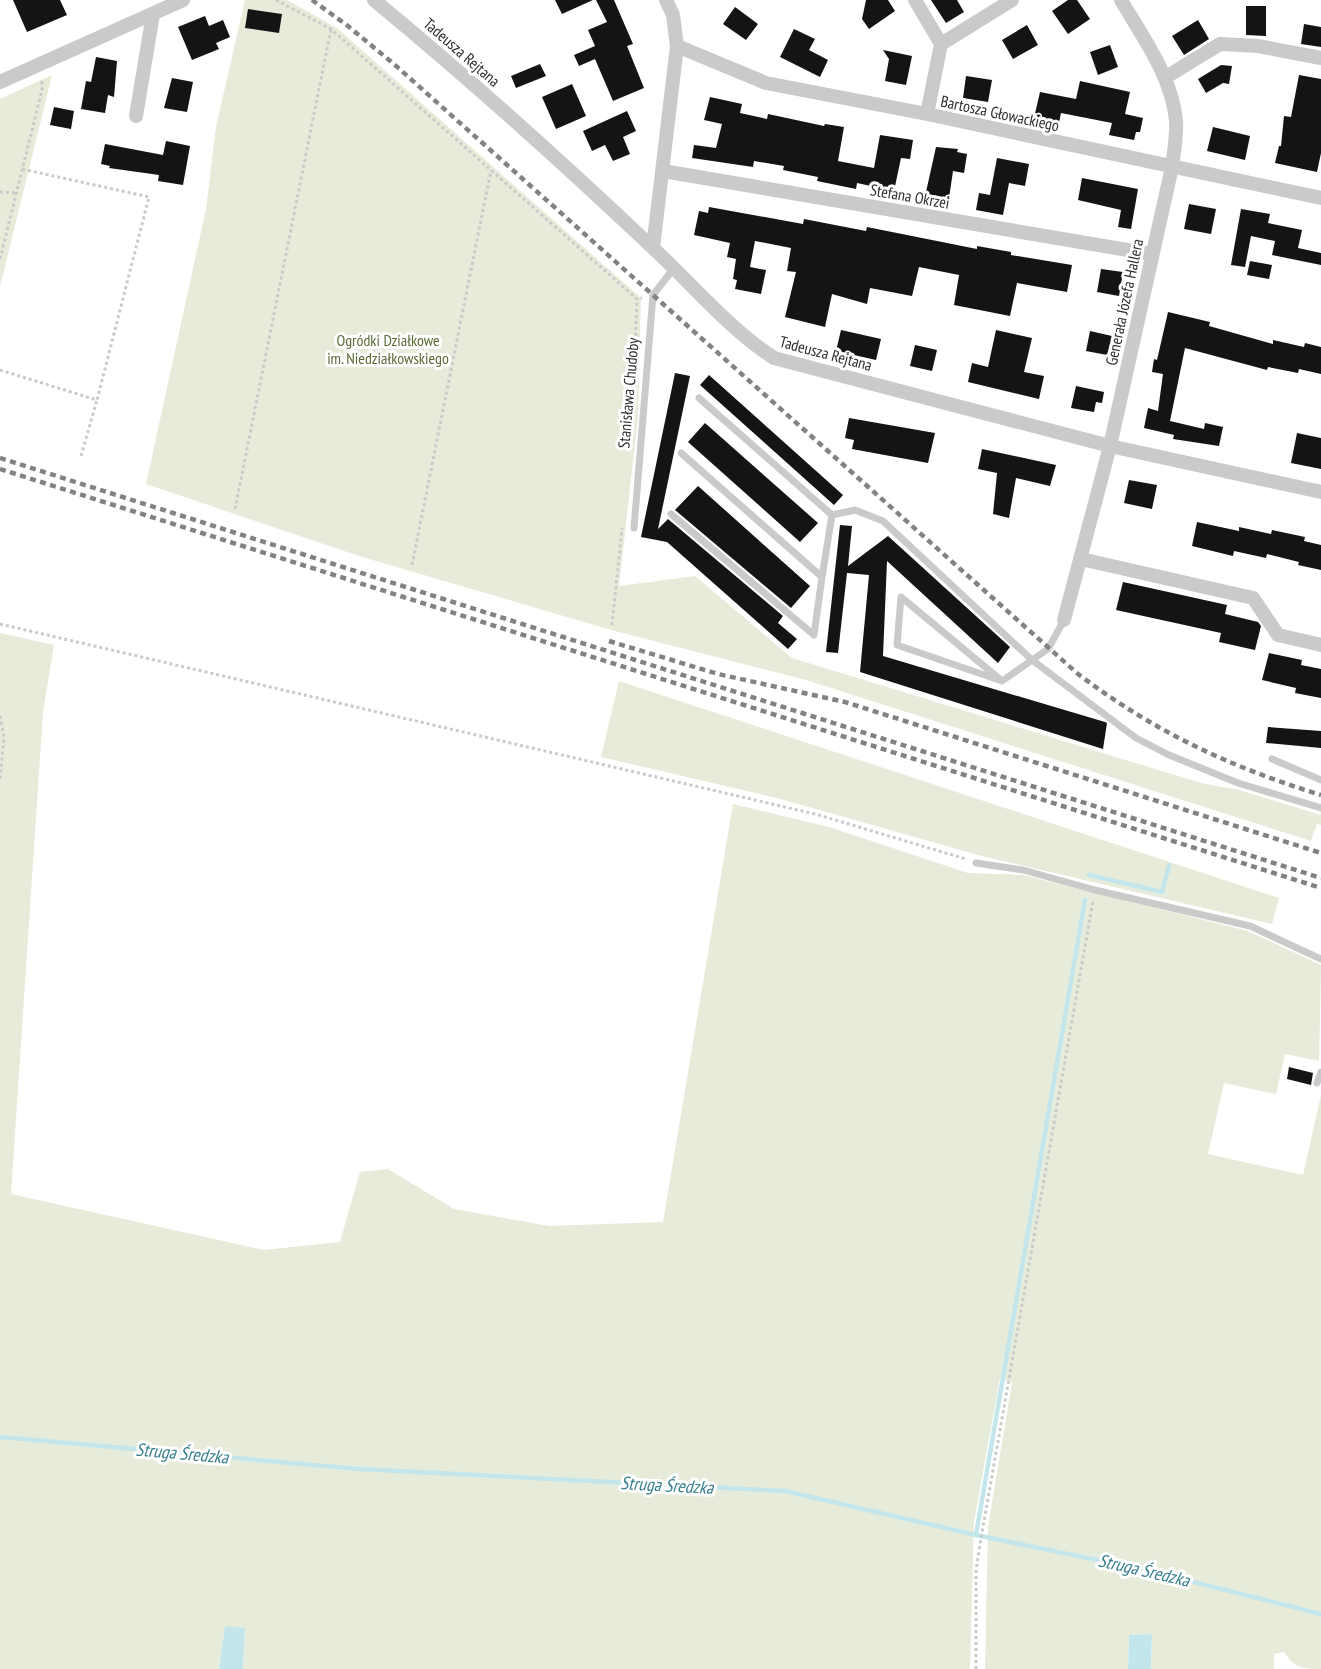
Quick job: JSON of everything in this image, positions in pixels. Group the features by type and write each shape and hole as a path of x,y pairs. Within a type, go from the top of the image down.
{"street":[{"path":"0,82 183,0"},
{"name":"Tadeusza Rejtana","path":"374,0 448,60 653,248 753,344 774,358 1110,446 1321,492"},
{"path":"653,248 677,46 673,15 666,0"},
{"path":"915,0 941,44 927,114"},
{"path":"941,44 1012,0"},
{"name":"Generała Józefa Hallera","path":"1064,620 1110,446 1172,167 1177,124 1166,77 1121,0"},
{"path":"136,116 153,14"},
{"path":"1166,77 1220,44 1258,46 1321,58"},
{"name":"Bartosza Głowackiego","path":"677,46 766,83 927,114 1321,198"},
{"name":"Stefana Okrzei","path":"663,171 1151,254"},
{"path":"1081,559 1253,598 1278,635 1321,645"}],"lane":[{"path":"653,295 674,268"},
{"name":"Stanisława Chudoby","path":"634,528 653,295"},
{"path":"699,398 832,515"},
{"path":"681,453 822,577"},
{"path":"832,515 855,510 884,521 1032,660 1136,738 1169,755 1238,783 1321,808"},
{"path":"671,514 814,635 832,515"},
{"path":"901,597 928,620 1002,681 897,645 901,597"},
{"path":"1002,681 1048,649 1064,620"},
{"path":"1272,759 1321,780"},
{"path":"976,863 1023,870 1095,890 1250,926 1321,959"},
{"path":"1317,1083 1321,1071"}],"path":[{"path":"276,0 332,29 637,298 653,295"},
{"path":"236,509 332,29"},
{"path":"0,259 42,80"},
{"path":"22,170 149,197 81,456"},
{"path":"412,565 491,170"},
{"path":"0,192 17,193"},
{"path":"0,370 97,400"},
{"path":"0,624 815,814 976,863"},
{"path":"0,716 4,737 0,781"},
{"path":"976,1669 976,1571 982,1527 1095,890"}],"green space":[{"name":"Ogródki Działkowe im. Niedziałkowskiego","path":"245,0 287,0 337,28 641,298 638,417 619,586 695,576 792,658 1201,783 1239,790 1321,815 1321,825 1317,824 1311,841 806,680 615,631 359,556 146,484 206,209 216,127"},
{"path":"52,75 0,287 0,99"},
{"path":"0,633 54,645 43,712 11,1194 264,1250 340,1242 360,1172 388,1169 454,1209 549,1226 663,1222 733,804 829,827 968,873 1023,875 1248,931 1321,965 1319,1061 1285,1054 1276,1094 1224,1083 1208,1154 1303,1175 1321,1095 1321,1669 1309,1669 1295,1664 1284,1652 1274,1654 1274,1669 1151,1669 1152,1634 1129,1635 1128,1669 985,1669 988,1527 1012,1382 1000,1378 974,1522 970,1669 243,1669 245,1628 225,1627 219,1669 0,1669"},
{"path":"619,681 1279,898 1272,924 978,855 777,798 601,757"}],"water":[{"path":"225,1626 245,1628 243,1669 219,1669"},
{"path":"1152,1634 1151,1669 1128,1669 1129,1635"}],"building":[{"path":"13,0 60,0 67,15 27,32"},
{"path":"555,0 593,0 562,14"},
{"path":"596,0 614,0 633,44 627,46 644,88 613,101 595,59 579,66 574,55 595,46 588,30 607,22"},
{"path":"866,0 888,0 895,11 869,29 862,19"},
{"path":"931,0 957,0 964,12 946,23"},
{"path":"1068,0 1077,0 1090,19 1068,34 1052,11"},
{"path":"1246,6 1266,6 1266,36 1246,35"},
{"path":"735,7 758,24 746,40 723,24"},
{"path":"248,9 282,14 279,33 245,28"},
{"path":"205,16 209,26 223,20 230,37 216,43 219,49 192,60 178,27"},
{"path":"1198,20 1209,39 1184,55 1172,36"},
{"path":"1304,24 1321,27 1321,47 1301,44"},
{"path":"1027,25 1038,45 1013,59 1002,40"},
{"path":"794,29 815,39 809,50 828,60 820,77 780,57"},
{"path":"1110,45 1118,67 1098,75 1090,52"},
{"path":"883,50 912,56 906,85 885,81 889,59"},
{"path":"96,57 117,61 114,97 108,95 105,113 81,109 86,81 91,82"},
{"path":"540,64 546,76 516,88 511,76"},
{"path":"1221,65 1232,66 1229,84 1223,83 1206,93 1198,79"},
{"path":"1299,75 1321,79 1321,153 1317,172 1275,163 1279,146 1281,146 1284,116 1291,117"},
{"path":"966,76 992,80 988,102 963,98"},
{"path":"172,78 193,82 187,112 164,108"},
{"path":"1080,81 1130,92 1125,114 1143,118 1140,132 1136,132 1134,140 1109,135 1112,123 1061,113 1059,123 1034,118 1040,92 1076,99"},
{"path":"572,84 586,116 556,129 542,97"},
{"path":"710,97 742,104 740,113 767,119 768,114 824,126 825,124 844,127 838,161 874,168 880,135 913,140 910,159 901,158 894,191 857,183 856,189 817,181 818,177 783,170 784,166 754,161 753,167 692,158 694,145 716,148 722,124 704,120"},
{"path":"54,107 74,111 71,129 50,125"},
{"path":"627,111 636,131 623,137 630,154 613,161 605,145 592,151 583,131"},
{"path":"1213,127 1250,136 1245,160 1207,151"},
{"path":"166,141 190,146 183,185 158,181 159,175 109,168 110,166 101,164 105,144 163,155"},
{"path":"936,147 958,149 957,152 967,154 964,173 953,171 948,205 924,201"},
{"path":"997,158 1029,164 1025,186 1009,183 1003,215 976,210 979,193 990,195"},
{"path":"1082,178 1138,189 1131,229 1118,227 1121,210 1078,200"},
{"path":"1189,204 1216,209 1211,234 1184,229"},
{"path":"709,207 803,224 804,219 866,231 867,227 1072,265 1067,292 1017,283 1010,316 954,305 959,275 919,267 912,296 870,288 867,304 832,294 825,327 785,317 796,272 787,271 791,248 755,241 750,267 766,270 761,294 735,289 737,280 733,279 736,259 727,257 730,243 694,235 699,211 708,213"},
{"path":"1241,209 1270,214 1268,223 1302,230 1298,248 1321,253 1321,265 1272,255 1275,241 1251,236 1245,267 1231,265"},
{"path":"1250,261 1272,265 1269,279 1247,275"},
{"path":"1101,269 1123,272 1119,296 1097,292"},
{"path":"1168,312 1210,322 1209,326 1273,344 1273,340 1304,347 1305,343 1321,347 1321,374 1299,369 1298,373 1268,367 1267,370 1185,348 1170,421 1204,429 1205,423 1223,427 1219,446 1173,439 1174,435 1144,428 1148,408 1158,411 1163,374 1152,372"},
{"path":"841,330 881,339 876,360 836,351"},
{"path":"996,330 1032,338 1024,372 1044,376 1039,399 968,382 972,363 988,367"},
{"path":"1090,331 1112,336 1107,355 1086,351"},
{"path":"915,345 937,350 932,371 910,366"},
{"path":"675,373 690,376 658,529 668,519 783,616 778,623 797,639 788,649 667,542 641,537"},
{"path":"709,375 843,495 834,505 700,385"},
{"path":"1076,386 1104,392 1102,403 1096,402 1094,412 1071,408"},
{"path":"849,418 935,433 928,463 852,449 854,440 845,438"},
{"path":"705,423 818,523 800,542 688,442"},
{"path":"1297,433 1321,438 1321,469 1291,463"},
{"path":"982,449 1056,465 1050,486 1016,478 1009,518 993,514 997,473 978,469"},
{"path":"1129,480 1157,485 1152,509 1124,503"},
{"path":"698,486 810,586 791,608 675,510"},
{"path":"1197,522 1239,531 1239,527 1271,534 1272,530 1305,537 1304,541 1321,545 1321,570 1267,554 1266,558 1234,551 1233,556 1192,546"},
{"path":"840,525 852,526 848,566 888,536 1010,647 998,663 887,561 883,656 1105,722 1107,723 1103,749 860,672 869,575 847,573 838,653 826,652"},
{"path":"1123,582 1227,605 1225,614 1258,622 1261,626 1255,650 1219,642 1221,633 1116,610"},
{"path":"1269,653 1302,660 1301,665 1321,669 1321,698 1295,693 1296,688 1262,680"},
{"path":"1268,727 1321,731 1321,748 1266,743"},
{"path":"1289,1067 1313,1073 1311,1085 1287,1079"}],"waterway":[{"path":"1089,875 1162,892 1169,865"},
{"path":"976,1535 1085,900"},
{"name":"Struga Średzka","path":"0,1437 359,1469 785,1491 976,1535 1141,1569 1321,1614"}],"railway":[{"path":"312,0 395,65 1078,674 1107,695 1194,746 1255,772 1321,795"},
{"path":"0,458 1321,878"},
{"path":"0,469 1321,888"},
{"path":"609,641 718,674 845,702 1321,853"}]}
